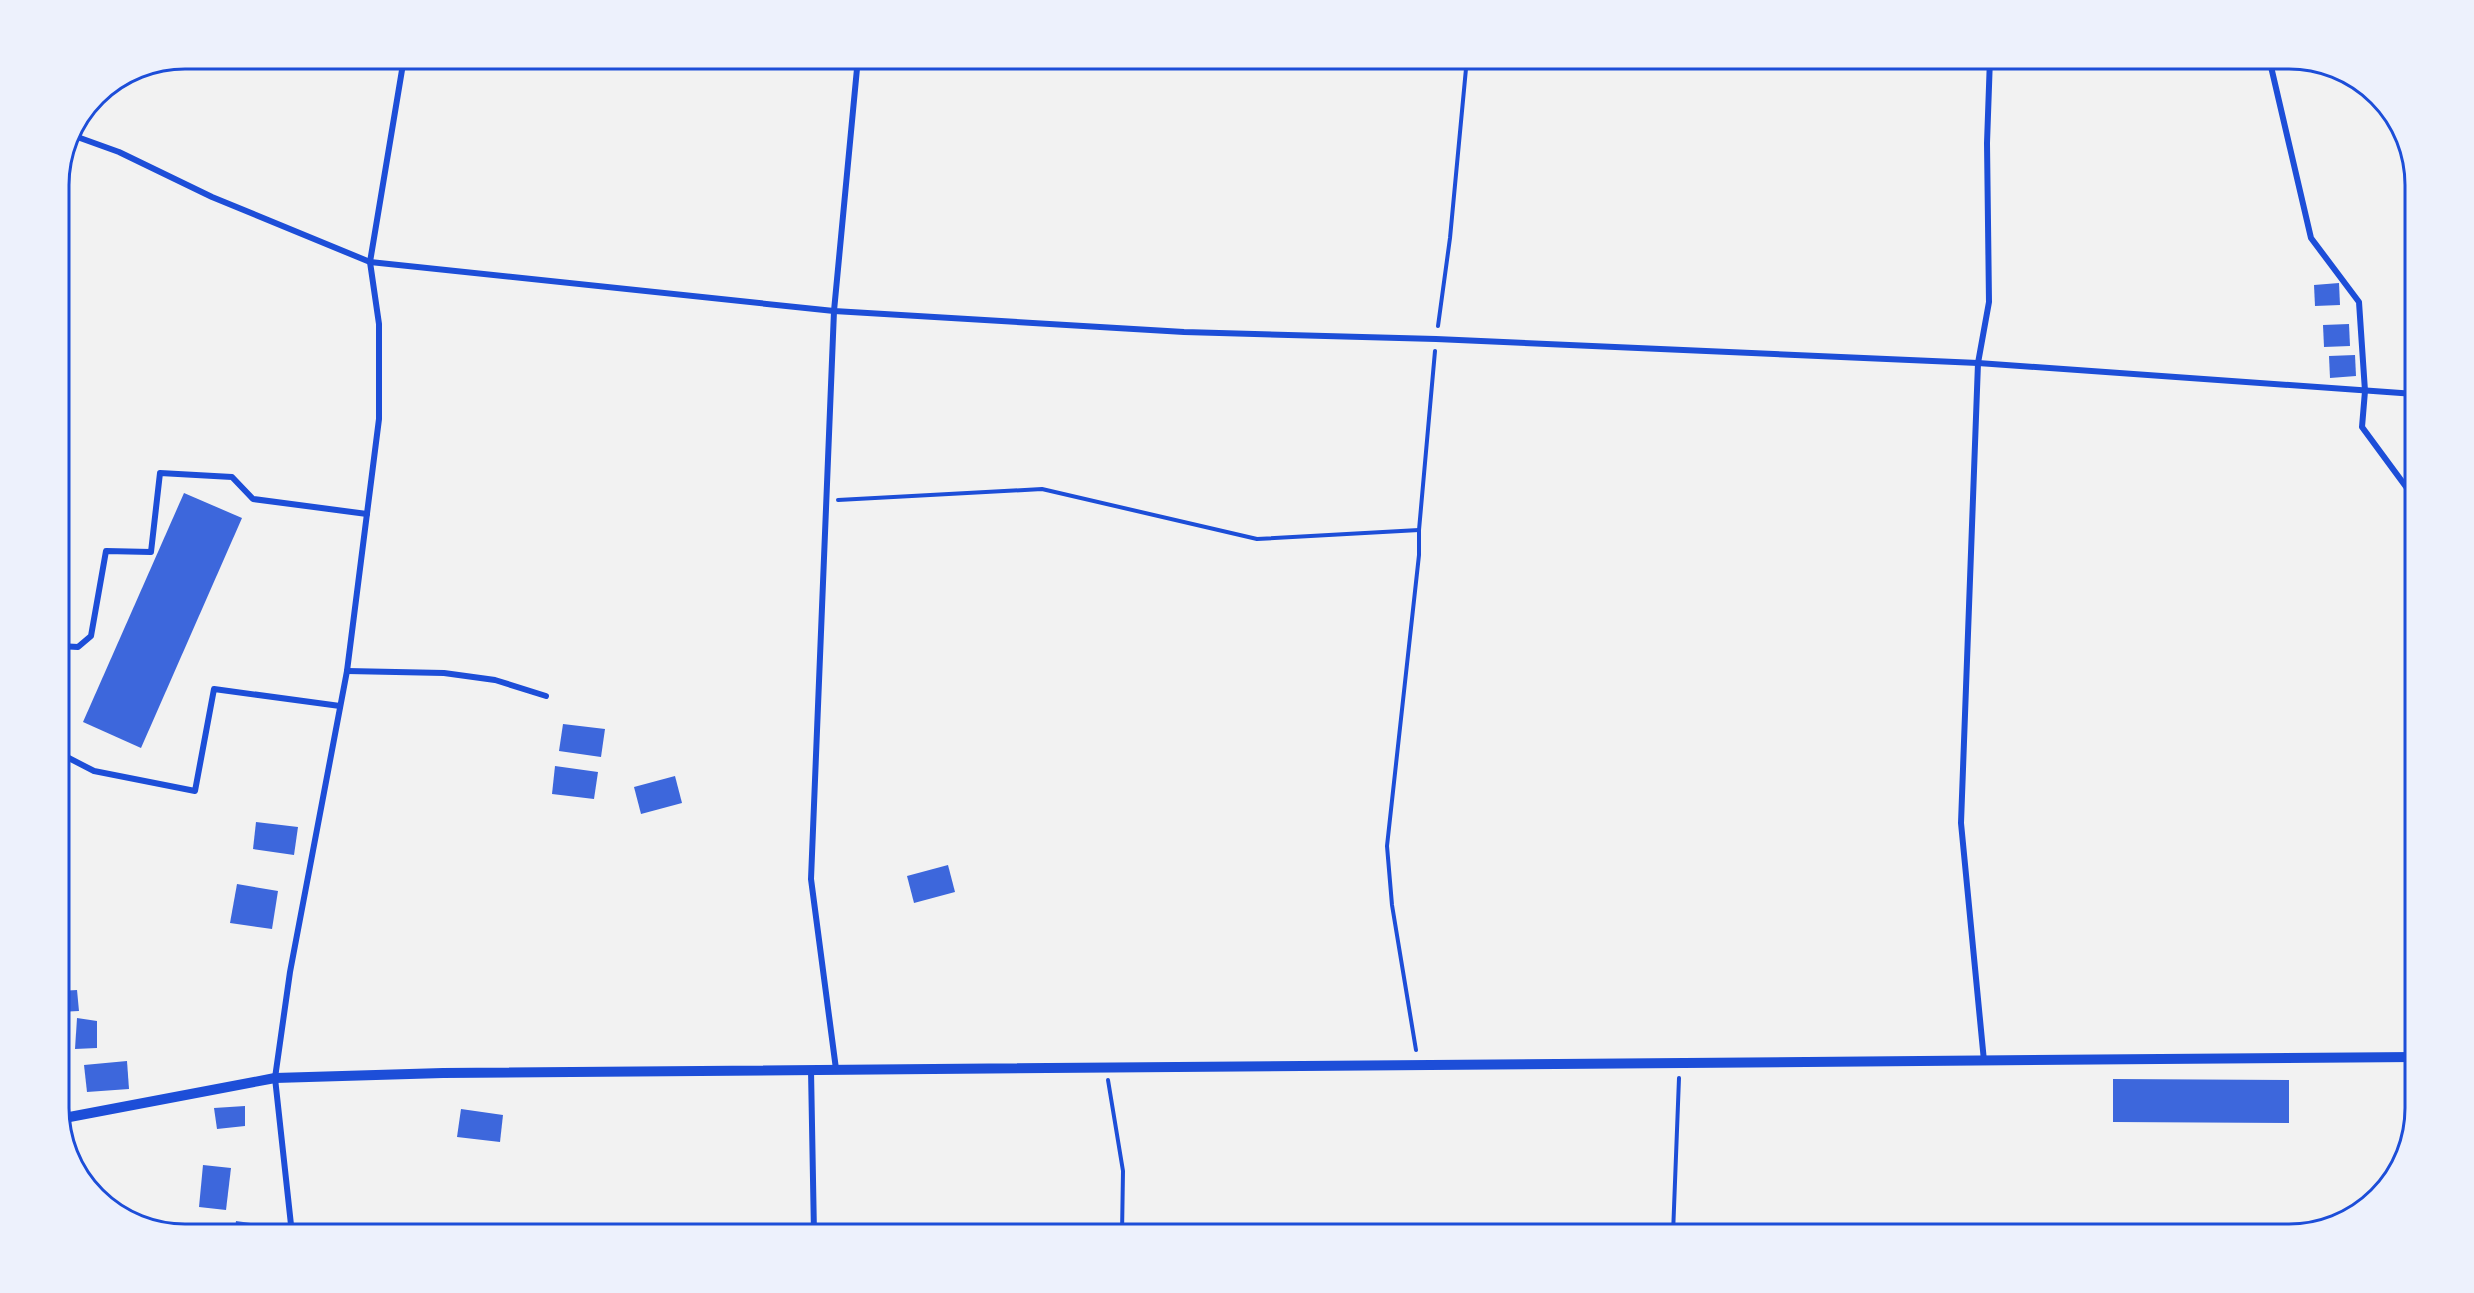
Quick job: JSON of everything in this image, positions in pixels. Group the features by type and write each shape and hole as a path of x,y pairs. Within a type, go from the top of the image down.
{"street":[{"path":"291,1224 275,1078 290,972 347,671 379,419 379,324 370,262 402,69"},
{"path":"836,1069 811,879 834,310 857,69"},
{"path":"1984,1060 1961,823 1978,363 1989,302 1987,143 1990,69"},
{"path":"2272,69 2311,238 2359,302 2365,391 2362,427 2405,485"},
{"path":"79,138 118,152 212,197 370,262 834,310 1184,332 1436,339 1978,363 2405,393"},
{"path":"69,647 78,647 91,636 106,551 151,552 160,473 232,477 253,499 367,514"},
{"path":"347,671 444,673 495,681 546,696"},
{"path":"69,758 94,771 195,791 214,689 340,706"},
{"path":"69,1117 275,1078 443,1073 2405,1057"},
{"path":"811,1070 814,1224"}],"path":[{"path":"1418,1065 1392,905 1387,846 1419,555 1419,530 1436,339 1450,238 1466,69"},
{"path":"828,501 1042,489 1257,539 1419,530"},
{"path":"1673,1224 1680,1063"},
{"path":"1106,1068 1123,1171 1122,1224"}],"building":[{"path":"2339,283 2340,305 2315,306 2314,285"},
{"path":"2349,324 2350,346 2324,347 2323,325"},
{"path":"2355,355 2356,376 2330,378 2329,356"},
{"path":"184,493 242,518 141,748 83,722"},
{"path":"563,724 605,729 601,757 559,751"},
{"path":"555,766 598,772 594,799 552,794"},
{"path":"675,776 682,803 641,814 634,787"},
{"path":"256,822 298,827 294,855 253,849"},
{"path":"948,865 955,892 914,903 907,876"},
{"path":"237,884 278,891 272,929 230,923"},
{"path":"69,990 77,990 79,1011 69,1012"},
{"path":"77,1018 97,1021 97,1048 75,1049"},
{"path":"127,1061 129,1089 87,1092 84,1065"},
{"path":"2113,1079 2289,1080 2289,1123 2113,1122"},
{"path":"245,1106 245,1126 217,1129 214,1108"},
{"path":"461,1109 503,1115 500,1142 457,1137"},
{"path":"203,1165 231,1168 226,1210 199,1207"},
{"path":"236,1221 257,1224 236,1224"}]}
